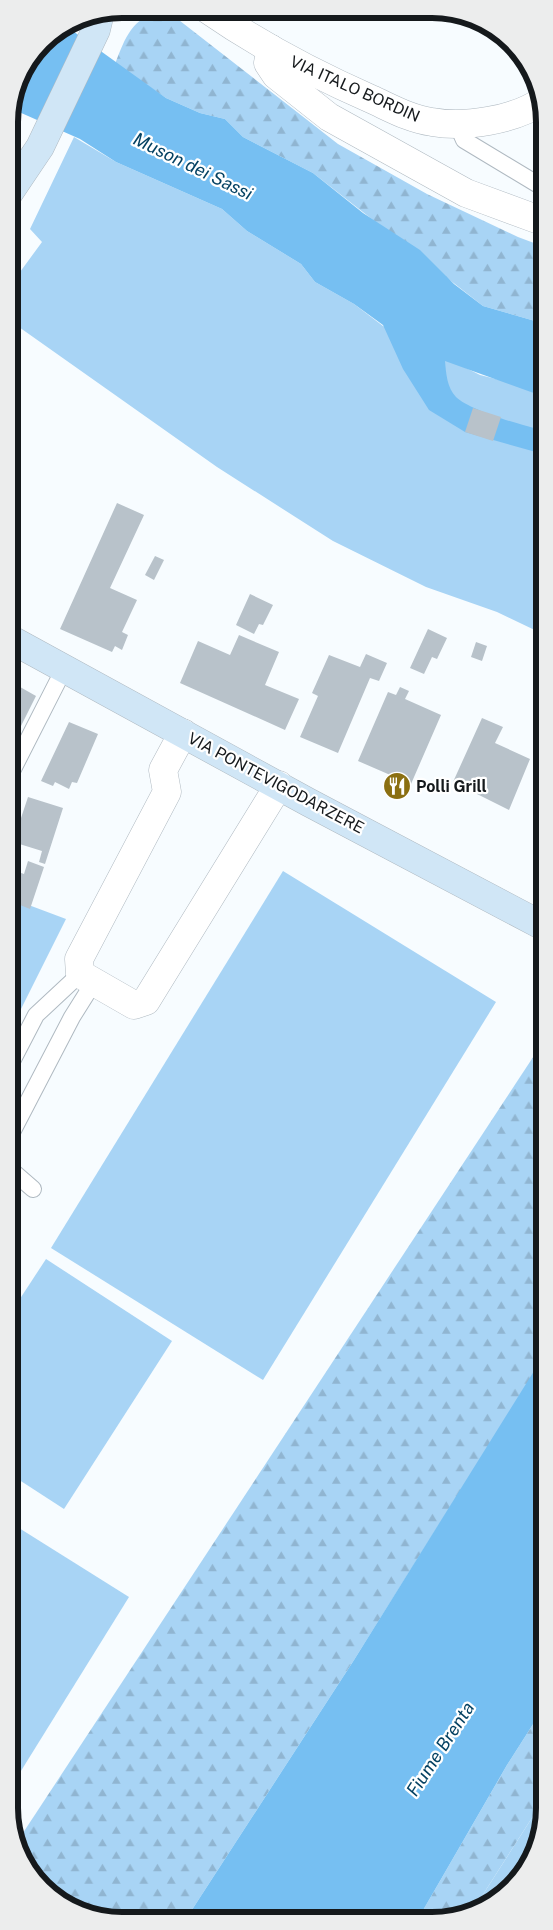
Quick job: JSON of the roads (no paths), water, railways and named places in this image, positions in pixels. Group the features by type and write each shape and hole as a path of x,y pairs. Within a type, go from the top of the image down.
{"main road":[{"path":"18,180 40,147 98,21"},
{"name":"VIA PONTEVIGODARZERE","path":"18,643 536,922"}],"street":[{"name":"VIA ITALO BORDIN","path":"222,18 322,78 409,117 433,123 482,123 530,109 535,106"},
{"path":"272,49 268,63 276,75 329,117 466,193 536,220"},
{"path":"183,733 163,770 167,792 79,959 87,978 134,1004 146,1001 279,785"}],"lane":[{"path":"457,124 464,140 536,183"},
{"path":"18,759 64,668"},
{"path":"18,1050 36,1015 87,978"},
{"path":"18,1121 72,1017 87,978"},
{"path":"18,1176 33,1189"}],"water":[{"name":"Muson dei Sassi","path":"71,30 166,98 200,113 225,119 243,137 313,173 363,213 420,250 454,284 483,306 536,321 536,394 445,361 449,385 456,397 484,412 536,428 536,452 465,432 429,410 403,369 383,325 354,304 315,282 301,264 247,231 222,209 116,162 80,139 18,112 25,81 35,64 53,43"},
{"name":"Fiume Brenta","path":"535,1369 535,1721 507,1765 422,1912 191,1912 354,1660"}],"place":[{"name":"Polli Grill","path":"397,786"}]}
